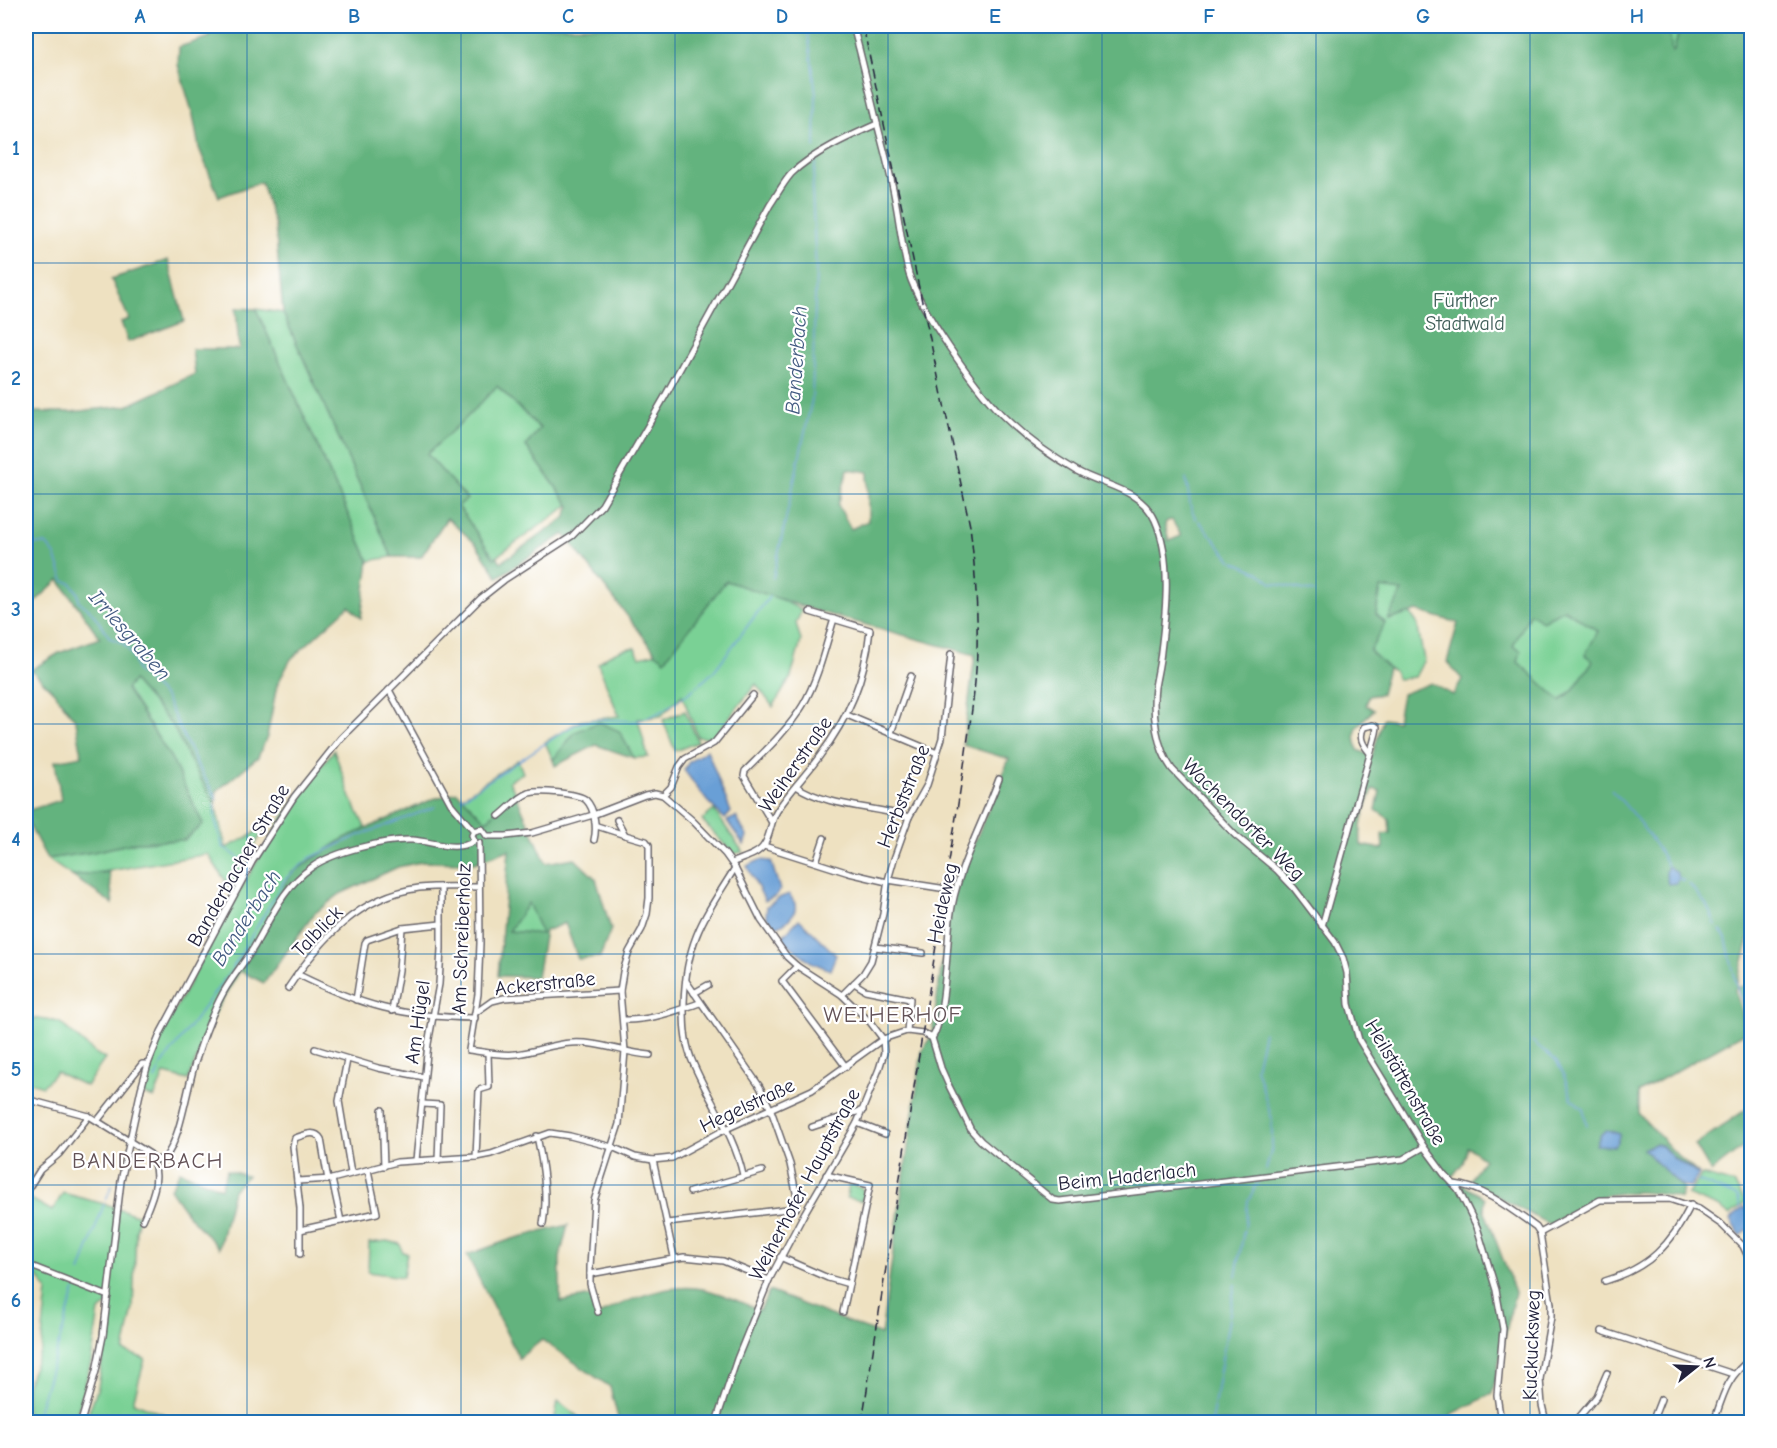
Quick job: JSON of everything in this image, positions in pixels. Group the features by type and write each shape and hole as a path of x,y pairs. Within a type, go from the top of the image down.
{"street":[{"name":"Wachendorfer Weg","path":"853,26 892,185 909,274 923,304 953,351 999,412 1020,432 1080,472 1125,491 1141,501 1155,521 1161,542 1165,572 1166,604 1154,705 1157,730 1165,760 1235,835 1283,876 1322,927"},
{"name":"Banderbacher Straße","path":"81,1422 96,1371 113,1258 121,1181 148,1064 161,1032 252,862 282,814 327,754 389,690 492,589 559,545 585,524 602,505 786,180 810,160 858,132 877,124"},
{"path":"771,821 744,776 745,771 787,728 815,681 834,619 810,612"},
{"name":"Weiherstraße","path":"764,846 771,821 832,739 847,715 859,685 866,660 870,630 834,619"},
{"name":"Herbststraße","path":"842,995 870,966 888,881 909,817 927,784 937,753 944,723 951,654"},
{"path":"891,733 911,676"},
{"path":"389,690 451,804 474,831"},
{"path":"663,795 672,788 679,767 685,759 714,743 753,695"},
{"path":"847,715 937,753"},
{"path":"1322,927 1370,753 1377,727 1373,725 1364,727 1361,732 1361,739 1370,753"},
{"name":"Heideweg","path":"932,1038 936,1030 943,992 950,917 955,893 973,839 999,779"},
{"path":"796,786 816,797 836,803 909,817"},
{"path":"499,816 527,794 535,792 583,798 597,826 594,840"},
{"path":"487,836 506,837 532,833 614,808 645,795 655,793 663,795 710,837 734,866 761,920 797,966 842,995 870,1022 883,1039 907,1031 929,1034 932,1038"},
{"path":"614,808 625,835"},
{"path":"613,831 617,820"},
{"path":"597,826 649,845 649,898 642,929 629,952 620,991 625,1051 619,1124 595,1197 590,1284 598,1312"},
{"path":"474,831 482,829 487,836"},
{"path":"474,831 472,835 476,842"},
{"path":"153,1160 164,1159 170,1153 184,1109 186,1092 196,1058 224,992 248,957 281,898 293,883 313,866 327,858 374,845 409,840 460,846 484,841 487,836"},
{"path":"816,862 824,838"},
{"name":"Am Schreiberholz","path":"476,842 480,943 475,1015 469,1050 488,1053"},
{"path":"743,1175 735,1147 691,1058 684,1037 685,980 689,957 699,926 734,866 764,846 849,873 940,888"},
{"name":"Am Hügel","path":"416,1160 424,1077 439,984 441,887"},
{"name":"Talblick","path":"288,988 327,936 361,909 380,899 420,888 479,887"},
{"path":"356,1000 365,943 371,938 402,928 441,924"},
{"name":"Heilstättenstraße","path":"1322,927 1335,942 1343,958 1347,973 1349,1004 1359,1040 1424,1147 1465,1201 1477,1227 1496,1290 1503,1329 1497,1395 1501,1422"},
{"path":"392,1011 399,970 402,928"},
{"path":"875,946 923,953"},
{"path":"797,966 782,981 846,1067"},
{"name":"Ackerstraße","path":"297,974 356,1000 392,1011 432,1017 475,1015 492,1001 504,999 620,991"},
{"path":"685,980 760,1087 771,1110 790,1164 798,1202 796,1208"},
{"path":"854,983 865,990 910,999 907,1031"},
{"path":"694,993 708,985"},
{"path":"623,1020 639,1020 700,1003"},
{"name":"Beim Haderlach","path":"932,1038 941,1068 971,1130 981,1142 1053,1200 1110,1196 1394,1160 1409,1157 1424,1147"},
{"name":"Hegelstraße","path":"537,1136 557,1133 612,1147 635,1157 663,1160 682,1154 726,1129 812,1090 883,1039"},
{"name":"Weiherhofer Hauptstraße","path":"716,1422 736,1359 769,1280 863,1110 884,1053 883,1039"},
{"path":"476,1157 479,1090 489,1087 488,1053 515,1054 570,1043 595,1044 650,1055"},
{"path":"315,1049 400,1074 424,1077"},
{"path":"347,1060 339,1101 351,1173"},
{"path":"98,1120 142,1064 148,1064"},
{"path":"26,1099 89,1116 150,1154 157,1184 143,1220"},
{"path":"423,1104 440,1105 438,1160"},
{"path":"382,1110 384,1166"},
{"path":"812,1128 863,1110"},
{"path":"26,1192 40,1170 59,1154 89,1116"},
{"path":"857,1123 885,1134"},
{"path":"300,1254 293,1142 296,1138 314,1133 318,1134 321,1139 342,1221"},
{"path":"297,1181 330,1180 397,1162 476,1157 491,1154 537,1136 544,1181 543,1224"},
{"path":"653,1160 674,1257"},
{"path":"300,1230 377,1213 368,1170"},
{"path":"690,1192 762,1171"},
{"path":"826,1175 870,1185 843,1312"},
{"path":"1453,1184 1466,1185 1498,1201 1536,1227 1540,1233 1600,1200 1669,1199 1691,1205 1711,1216 1737,1238 1752,1265"},
{"path":"1605,1281 1626,1274 1660,1251 1678,1229 1691,1205"},
{"path":"667,1223 796,1208 804,1214"},
{"name":"Kuckucksweg","path":"1540,1233 1551,1304 1551,1317 1540,1379 1546,1422"},
{"path":"590,1274 674,1257 697,1257 723,1261 769,1280"},
{"path":"780,1257 828,1278 849,1284"},
{"path":"26,1264 108,1296"},
{"path":"1602,1331 1733,1374"},
{"path":"1714,1422 1725,1389 1733,1374 1752,1358"},
{"path":"1575,1422 1597,1396 1607,1373"},
{"path":"1652,1422 1661,1399"}],"green space":[{"name":"Fürther Stadtwald","path":"208,26 1668,26 1672,52 1680,26 1751,26 1752,928 1735,991 1748,1031 1639,1092 1639,1114 1677,1155 1699,1174 1673,1157 1662,1145 1654,1144 1643,1149 1683,1188 1681,1199 1662,1194 1621,1193 1588,1202 1550,1225 1469,1181 1484,1159 1468,1147 1463,1163 1451,1178 1485,1198 1484,1209 1515,1292 1492,1394 1452,1414 1452,1422 619,1422 610,1387 542,1340 519,1358 467,1255 512,1239 568,1225 560,1257 560,1302 591,1296 597,1316 648,1294 690,1287 717,1293 760,1310 769,1291 881,1335 922,1051 932,1035 950,902 1009,759 963,745 975,655 813,610 726,581 665,660 656,653 564,534 498,577 476,544 447,518 421,557 392,557 283,313 275,226 261,182 219,197 199,148 193,115 178,65 179,47 210,37","holes":["497,386 540,428 526,446 570,506 565,518 501,562 497,556 494,558 458,506 467,499 427,454","848,469 868,472 868,521 851,529 838,505","1172,520 1181,536 1169,541 1165,524","1380,588 1402,591 1388,620 1417,611 1458,623 1447,662 1462,679 1453,695 1431,683 1402,694 1397,721 1383,719 1372,756 1358,750 1355,736 1357,727 1374,710 1366,705 1369,696 1381,694 1388,668 1370,651 1385,623 1376,614","1564,609 1598,631 1585,655 1593,661 1573,690 1561,701 1518,662 1521,651 1513,646 1530,613 1542,621","1373,789 1380,791 1376,810 1389,819 1390,833 1382,834 1383,849 1361,845 1362,821"]},
{"path":"1668,26 1680,26 1674,51 1671,53"},
{"path":"168,260 184,321 128,342 121,322 129,319 111,279"},
{"path":"236,308 256,309 369,561 361,618 349,606 291,659 277,685 267,737 258,757 217,791 215,804 173,726 133,681 126,689 171,758 203,824 184,840 137,842 47,859 26,819 26,811 61,800 55,761 82,756 76,721 54,692 31,670 59,653 100,638 59,580 26,610 26,412 70,412 127,406 195,374 192,349 239,349"},
{"path":"256,309 283,313 392,557 369,561"},
{"path":"497,386 540,429 526,446 569,505 494,558 458,506 467,499 426,454"},
{"path":"726,580 772,595 802,610 796,623 801,641 791,677 773,707 756,684 713,738 698,737 682,695 661,716 638,719 648,757 634,758 619,731 575,732 553,760 545,742 580,721 619,716 598,664 615,652 630,648 635,648 640,657 656,653 665,659"},
{"path":"1381,588 1403,590 1389,620 1410,613 1417,623 1424,660 1415,677 1397,679 1394,671 1370,651 1385,623 1376,614"},
{"path":"1564,608 1598,631 1586,655 1593,661 1573,690 1560,701 1518,662 1513,646 1530,612 1542,621"},
{"path":"133,681 173,726 215,804 226,848 252,835 269,821 230,888 208,854 72,876 47,859 137,842 184,840 203,824 171,758 126,688"},
{"path":"685,711 698,742 675,751 663,720"},
{"path":"599,722 619,731 634,758 596,745 555,766 553,760 575,732"},
{"path":"334,750 351,798 366,829 345,838 255,948 218,1007 188,1080 164,1074 154,1098 143,1094 158,1041 236,897 278,825 304,787"},
{"path":"518,760 523,773 509,781 515,793 486,821 462,797"},
{"path":"457,792 486,821 515,793 546,863 574,858 596,879 611,929 600,957 578,959 565,923 545,931 537,977 498,976 509,850 474,863 421,862 398,867 340,894 314,914 264,983 240,971 255,948 291,873 345,838 433,799","holes":["528,903 542,934 509,931"]},
{"path":"714,810 743,852 733,854 702,820"},
{"path":"109,872 113,904 72,876"},
{"path":"528,902 542,934 508,931"},
{"path":"1751,983 1751,1026 1738,988"},
{"path":"26,1017 59,1022 105,1059 86,1086 56,1072 43,1086 26,1081"},
{"path":"1751,1106 1751,1141 1711,1172 1695,1145"},
{"path":"227,1170 247,1176 233,1190 219,1248 189,1216 170,1189 180,1171 221,1188"},
{"path":"1702,1175 1734,1184 1746,1202 1730,1215 1720,1208 1687,1195"},
{"path":"849,1184 862,1188 864,1194 862,1201 847,1198"},
{"path":"63,1193 139,1216 136,1231 133,1308 124,1351 145,1359 133,1402 166,1415 163,1422 85,1422 98,1387 111,1303 99,1311 91,1362 75,1422 26,1422 26,1386 41,1349 47,1290 31,1267 32,1259 26,1255 26,1196 52,1211"},
{"path":"387,1241 400,1244 402,1252 407,1253 403,1277 368,1272 369,1243"},
{"path":"558,1401 585,1422 554,1422"}],"water":[{"path":"707,750 731,812 725,819 707,801 684,770 689,762"},
{"path":"736,817 747,836 744,845 727,821"},
{"path":"760,860 771,861 780,890 776,896 765,901 747,866"},
{"path":"1668,866 1677,873 1679,878 1676,883 1668,884 1666,871"},
{"path":"789,894 795,904 794,912 786,922 775,927 766,916 767,906"},
{"path":"799,919 836,955 830,970 811,962 781,938"},
{"path":"1607,1130 1620,1134 1615,1146 1596,1145 1601,1134"},
{"path":"1654,1144 1662,1146 1673,1158 1699,1175 1689,1188 1679,1184 1643,1149"},
{"path":"1744,1207 1751,1216 1751,1228 1740,1236 1730,1220"}],"waterway":[{"name":"Banderbach","path":"807,26 816,94 815,147"},
{"name":"Banderbach","path":"773,578 812,399 816,270 812,190 816,160"},
{"path":"1186,479 1191,509 1196,519"},
{"path":"1199,521 1232,561"},
{"name":"Irrlesgraben","path":"26,544 46,544 55,555 64,581 71,583 78,593 79,601 92,612 110,638 123,643 131,653 137,671 165,697 196,763 217,799"},
{"path":"1235,562 1258,572 1272,583 1314,592"},
{"name":"Banderbach","path":"461,798 577,724 594,720 642,720 676,702 714,671 769,597"},
{"path":"1611,790 1642,826 1668,866"},
{"name":"Irrlesgraben","path":"215,804 215,820 223,847 244,861"},
{"name":"Banderbach","path":"155,1079 161,1066 232,969 285,879 310,858 355,837 435,807"},
{"path":"1679,878 1684,881"},
{"path":"1689,884 1706,904 1716,925"},
{"path":"1720,930 1726,938 1738,991 1752,1028"},
{"path":"1264,1032 1256,1068 1272,1119 1272,1147 1266,1170"},
{"path":"1532,1041 1556,1061 1572,1099 1583,1109 1587,1125"},
{"path":"1245,1227 1248,1201 1259,1180"},
{"path":"1698,1181 1738,1197 1740,1208"},
{"name":"Banderbach","path":"106,1200 112,1185"},
{"name":"Banderbach","path":"80,1272 104,1204"},
{"path":"1236,1276 1244,1230"},
{"path":"1211,1422 1235,1284"},
{"name":"Banderbach","path":"35,1422 75,1290"}],"railway":[{"path":"862,1422 965,759 974,691 977,634 976,588 970,526 863,26"}],"district":[{"name":"WEIHERHOF","path":"893,1014"},
{"name":"BANDERBACH","path":"148,1160"}]}
